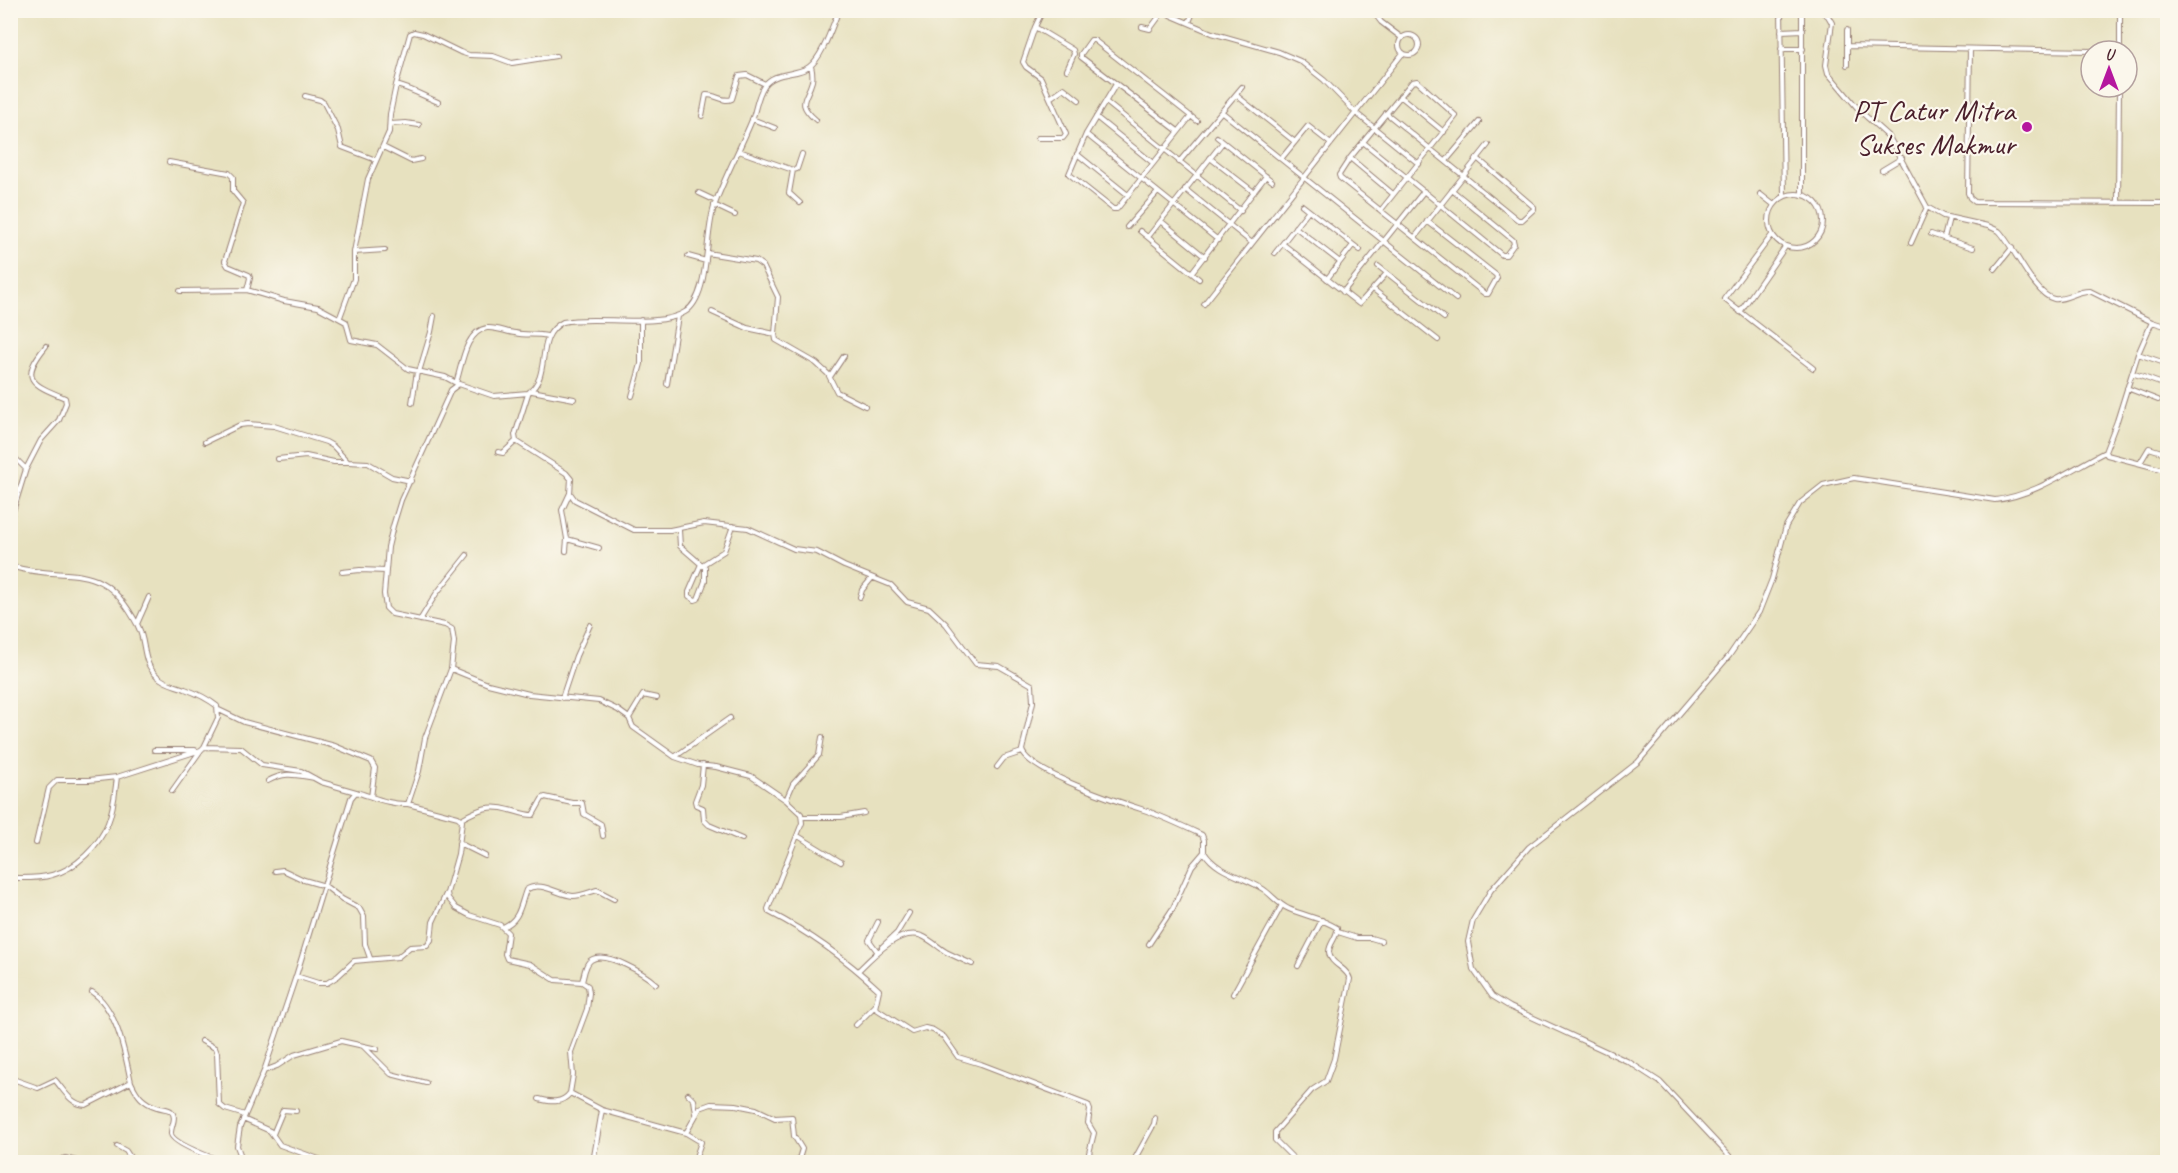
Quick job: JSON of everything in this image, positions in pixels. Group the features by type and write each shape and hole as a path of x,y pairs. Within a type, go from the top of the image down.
{"street":[{"path":"566,551 567,539 562,510 570,493 572,482 566,473 516,441 515,435 543,363 548,336 559,324 567,321 640,320 678,316 689,309 697,298 706,261 709,223 715,203 739,151 765,84 779,76 811,66 818,58 839,10"},
{"path":"1038,138 1066,136 1041,78 1023,62 1043,10"},
{"path":"1142,27 1150,29 1165,10 1217,35 1260,46 1300,61 1324,80 1356,113 1419,164"},
{"path":"1189,22 1194,10"},
{"path":"1372,10 1381,22 1402,38 1411,36 1417,40 1418,45 1413,54 1403,53"},
{"path":"1781,10 1785,196"},
{"path":"1802,10 1802,195"},
{"path":"1819,10 1828,16 1832,23 1826,65 1828,73 1860,111 1885,132 1902,158 1927,207 1949,218 1994,228 2001,233 2039,288 2050,298 2058,299 2090,291 2151,322 2168,327"},
{"path":"2120,10 2120,39"},
{"path":"1035,27 1073,50 1074,54 1066,70"},
{"path":"1781,31 1803,30"},
{"path":"1847,30 1847,65"},
{"path":"340,316 354,279 354,252 366,188 376,160 388,137 396,85 410,34 414,32 434,38 460,52 493,56 512,63 556,56"},
{"path":"1402,38 1399,45 1403,53"},
{"path":"1178,131 1081,57 1080,54 1091,40 1094,40 1197,121"},
{"path":"1847,46 2079,51"},
{"path":"1782,49 1803,49"},
{"path":"1970,49 1968,193 1975,202 2168,203"},
{"path":"1204,304 1403,53"},
{"path":"811,66 811,82 804,96 804,105 816,120"},
{"path":"702,116 706,96 732,99 739,76 747,75 765,84"},
{"path":"1381,210 1456,115 1417,81 1414,81 1400,96 1339,175 1381,210 1398,224 1485,294 1488,294 1496,275 1427,221"},
{"path":"1116,84 1086,134 1068,174 1114,210 1191,116"},
{"path":"396,85 418,91 422,96 438,102"},
{"path":"1179,162 1242,87"},
{"path":"1050,98 1064,88 1079,100"},
{"path":"1236,95 1294,141"},
{"path":"305,96 324,103 338,130 342,147 376,160"},
{"path":"1400,96 1444,132"},
{"path":"2118,203 2119,99"},
{"path":"1106,102 1241,211"},
{"path":"1222,112 1456,299"},
{"path":"1386,113 1518,220 1522,220 1534,207 1477,158"},
{"path":"1096,117 1153,163"},
{"path":"752,119 775,128"},
{"path":"1446,161 1479,122"},
{"path":"390,124 419,125"},
{"path":"1281,159 1308,126 1331,144"},
{"path":"1086,134 1218,240"},
{"path":"1217,137 1272,181"},
{"path":"1148,237 1223,142"},
{"path":"1363,142 1502,255 1506,255 1514,244 1513,240 1452,190"},
{"path":"1415,237 1488,145"},
{"path":"383,147 411,161 421,159"},
{"path":"739,151 793,170"},
{"path":"1077,153 1128,195"},
{"path":"800,203 789,193 793,170 797,169 802,154"},
{"path":"1210,158 1254,192"},
{"path":"1350,158 1393,194"},
{"path":"1882,170 1902,158"},
{"path":"169,162 229,173 233,177 233,191 243,202 225,261 228,266 249,275 247,290"},
{"path":"1192,273 1266,176"},
{"path":"1185,189 1252,243"},
{"path":"1343,292 1424,191"},
{"path":"1127,227 1158,192"},
{"path":"699,193 735,214"},
{"path":"1760,194 1774,205"},
{"path":"1802,195 1814,201 1820,208 1824,221 1822,230 1815,241 1799,249 1785,247 1772,235 1769,217 1774,205 1785,196 1802,195"},
{"path":"1302,205 1360,250"},
{"path":"1911,243 1927,207"},
{"path":"1275,253 1308,211"},
{"path":"1944,238 1949,218"},
{"path":"1161,221 1205,257"},
{"path":"1295,227 1340,261"},
{"path":"1140,231 1199,279"},
{"path":"1931,234 1973,248"},
{"path":"1772,235 1724,298 1813,368"},
{"path":"1282,244 1360,304 1387,273"},
{"path":"1327,279 1353,245"},
{"path":"1740,312 1785,247"},
{"path":"1995,269 2012,248"},
{"path":"354,252 385,250"},
{"path":"707,253 756,261 763,266 778,297 775,334 778,342 812,360 830,377 837,392 865,406"},
{"path":"688,256 706,261"},
{"path":"1378,266 1444,318"},
{"path":"1373,289 1438,340"},
{"path":"180,291 247,290 284,301 318,307 340,316 348,325 351,340 377,345 398,363 418,372 445,376 457,384 494,396 530,392 574,399"},
{"path":"712,312 747,328 775,334"},
{"path":"412,403 434,316"},
{"path":"667,384 678,316"},
{"path":"632,396 641,364 640,320"},
{"path":"1735,1162 1660,1082 1629,1062 1510,1008 1492,996 1473,969 1468,942 1473,920 1491,890 1529,847 1638,762 1729,656 1759,612 1772,579 1786,526 1800,503 1823,485 1854,478 1995,500 2010,498 2025,493 2105,452 2151,322"},
{"path":"408,804 419,771 425,738 451,669 454,642 452,629 445,625 392,614 386,608 384,594 388,547 393,526 451,390 457,384 470,339 481,330 495,329 517,334 535,333 548,336"},
{"path":"10,520 26,469 41,440 59,420 66,403 65,398 37,386 32,377 31,370 34,362 46,346"},
{"path":"2138,354 2168,364"},
{"path":"830,377 844,356"},
{"path":"2132,373 2168,386"},
{"path":"2127,388 2158,400"},
{"path":"205,442 240,425 274,426 326,442 348,462"},
{"path":"498,452 503,453 516,441"},
{"path":"2140,463 2149,448 2168,454"},
{"path":"2105,452 2107,455 2168,471"},
{"path":"278,459 306,456 334,462 368,463 392,477 411,481"},
{"path":"14,457 26,469"},
{"path":"570,493 575,500 634,530 679,530 698,523 733,526 755,530 794,549 817,552 891,585 908,602 929,608 946,624 976,663 999,666 1030,682 1034,689 1033,702 1022,752 1027,759 1076,786 1148,812 1202,836 1204,840 1204,852 1192,866 1173,908 1149,944"},
{"path":"679,530 680,546 701,564 706,570 705,581 695,600 689,596 689,592 701,564 724,551 733,526"},
{"path":"567,539 599,548"},
{"path":"420,620 436,594 467,555"},
{"path":"10,566 31,572 73,573 110,586 137,624 143,641 146,661 155,675 166,683 194,692 214,704 219,710 244,722 335,746 371,761 375,768 371,797"},
{"path":"342,572 386,571"},
{"path":"860,597 862,590 872,578"},
{"path":"137,624 148,597"},
{"path":"562,699 576,656 590,625"},
{"path":"451,669 496,686 529,694 562,699 599,700 629,718 633,727 675,757 751,776 798,810 802,817 798,836 781,873 768,911 801,928 858,971 879,990 875,1006 856,1025"},
{"path":"629,718 643,695 657,698"},
{"path":"172,791 201,749 218,718 219,710"},
{"path":"675,757 730,718"},
{"path":"786,800 793,784 819,755 822,737"},
{"path":"154,750 241,748 262,765 301,771 321,782 461,819 477,810 495,806 533,815 545,797 582,803 584,814 600,824 603,836"},
{"path":"36,843 52,783 57,780 117,777 201,749"},
{"path":"997,767 1004,758 1022,752"},
{"path":"703,765 703,777 695,801 696,805 703,808 704,820 709,825 742,839"},
{"path":"268,781 282,774 315,778"},
{"path":"10,878 43,877 72,868 104,833 113,807 117,777"},
{"path":"243,1162 237,1141 244,1117 264,1071 325,886 349,804 356,792"},
{"path":"802,817 840,817 864,813"},
{"path":"296,976 318,983 327,983 338,976 350,963 369,957 398,957 410,947 415,945 423,948 430,944 433,922 447,894 459,843 461,819"},
{"path":"798,836 841,862"},
{"path":"459,843 485,856"},
{"path":"1204,852 1216,865 1264,890 1282,905 1322,920 1334,926 1338,931 1357,938 1381,940"},
{"path":"274,871 283,870 304,880 325,886 342,900 362,911 369,957"},
{"path":"503,927 511,924 516,918 526,890 534,886 571,896 597,890 614,900"},
{"path":"447,894 456,908 503,927 508,933 505,954 507,959 530,964 555,980 582,982 588,986 588,1000 571,1052 573,1075 570,1093 560,1101 551,1102 539,1099"},
{"path":"1233,994 1282,905"},
{"path":"858,971 897,933 909,913"},
{"path":"1298,966 1322,920"},
{"path":"878,922 869,940 878,951"},
{"path":"1297,1162 1275,1140 1274,1136 1297,1105 1315,1087 1326,1081 1332,1067 1350,979 1348,973 1334,962 1330,955 1330,946 1338,931"},
{"path":"878,951 904,936 917,935 972,964"},
{"path":"582,982 587,965 596,958 634,968 656,984"},
{"path":"92,992 100,997 110,1011 131,1082 143,1101 173,1113 171,1134 173,1138 226,1162"},
{"path":"875,1006 912,1032 927,1028 943,1036 958,1057 1088,1105 1090,1110 1088,1123 1094,1131 1089,1151 1092,1157 1103,1162"},
{"path":"202,1041 215,1048 217,1053 219,1104 268,1130 280,1145 327,1162"},
{"path":"264,1071 294,1055 341,1041 377,1049"},
{"path":"363,1046 392,1074 426,1083"},
{"path":"10,1078 38,1088 55,1080 63,1091 80,1105 86,1105 131,1082"},
{"path":"570,1093 602,1110 686,1133 701,1143 696,1157 698,1162"},
{"path":"688,1094 694,1100 696,1113"},
{"path":"686,1133 696,1113 704,1106 726,1104 749,1107 775,1118 792,1117 794,1136 802,1149 798,1162"},
{"path":"273,1135 283,1110 296,1111"},
{"path":"593,1162 602,1110"},
{"path":"1133,1162 1155,1118"},
{"path":"117,1146 126,1151 133,1162"},
{"path":"1080,1162 1092,1157"},
{"path":"55,1162 65,1158 80,1162"}],"place":[{"name":"PT Catur Mitra Sukses Makmur","path":"2027,127"}]}
